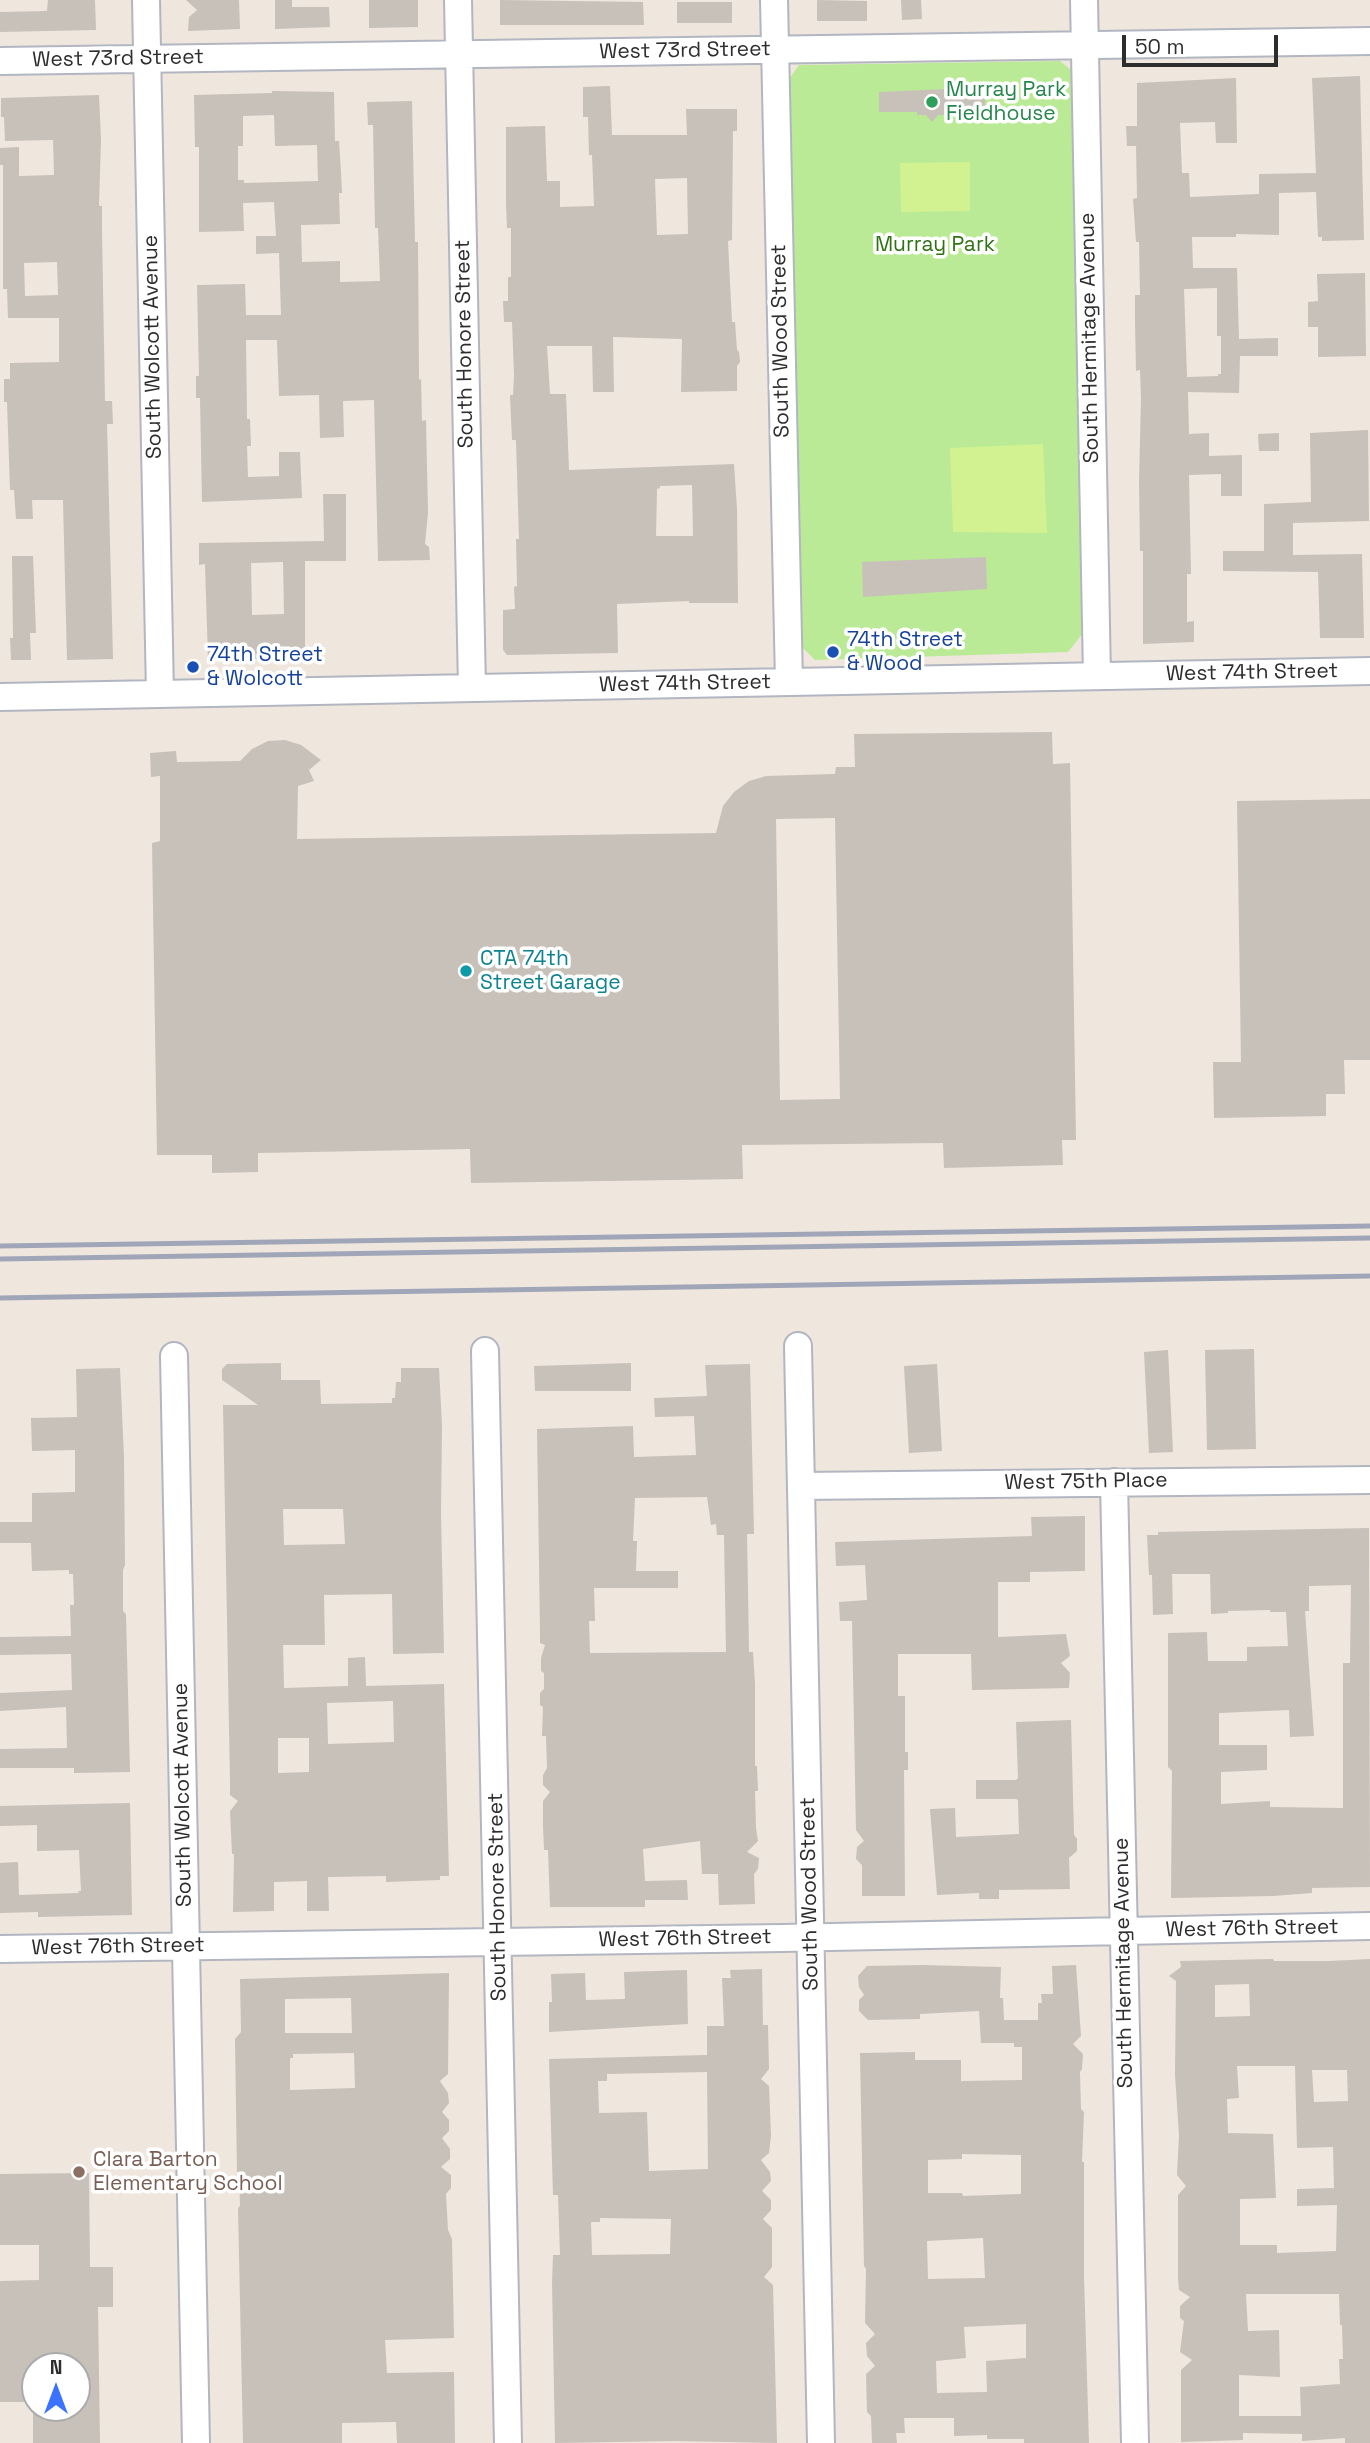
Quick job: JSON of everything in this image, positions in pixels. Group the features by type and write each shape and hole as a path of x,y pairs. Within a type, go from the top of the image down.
{"street":[{"name":"South Wolcott Avenue","path":"146,0 160,694"},
{"name":"South Honore Street","path":"458,0 472,688"},
{"name":"South Wood Street","path":"774,0 789,682"},
{"name":"South Hermitage Avenue","path":"1084,0 1097,676"},
{"name":"West 73rd Street","path":"0,61 1370,41"},
{"name":"West 74th Street","path":"0,696 1370,671"},
{"name":"South Wood Street","path":"798,1346 821,2443"},
{"name":"South Honore Street","path":"485,1351 508,2443"},
{"name":"South Wolcott Avenue","path":"174,1356 196,2443"},
{"name":"West 75th Place","path":"801,1486 1370,1480"},
{"name":"South Hermitage Avenue","path":"1114,1482 1135,2443"},
{"name":"West 76th Street","path":"0,1949 1370,1926"}],"green space":[{"name":"Murray Park","path":"1060,61 1076,74 1083,633 1068,652 815,660 800,645 789,79 799,65"},
{"path":"970,162 970,211 901,212 900,163"},
{"path":"1043,444 1047,533 953,532 950,448"}],"building":[{"path":"48,0 95,0 96,30 0,32 0,12 47,11"},
{"path":"186,0 239,0 240,29 188,31 189,17 197,10"},
{"path":"275,0 292,0 292,7 329,7 330,27 275,29"},
{"path":"369,0 418,0 418,27 369,28"},
{"path":"500,0 643,2 644,25 500,25"},
{"path":"817,0 867,1 867,21 817,21"},
{"path":"901,0 921,0 922,19 902,20"},
{"path":"677,2 732,2 732,23 677,23"},
{"path":"1360,76 1364,240 1322,241 1322,237 1318,237 1316,192 1279,193 1279,235 1192,237 1193,268 1237,268 1239,339 1278,338 1278,356 1240,356 1239,393 1188,392 1189,434 1209,433 1209,456 1242,455 1242,496 1221,496 1221,474 1189,475 1191,574 1187,574 1187,622 1194,621 1194,642 1143,644 1143,551 1140,551 1139,481 1141,399 1140,370 1136,371 1135,321 1135,295 1140,295 1139,242 1136,242 1133,199 1137,198 1136,146 1127,146 1126,126 1137,126 1137,83 1236,78 1237,143 1216,143 1215,122 1180,123 1182,173 1189,173 1190,197 1259,194 1259,174 1316,173 1312,78","holes":["1217,288 1217,336 1221,336 1221,374 1187,377 1184,289"]},
{"path":"610,86 612,135 687,135 686,109 737,109 737,131 733,131 732,240 728,241 732,322 735,322 740,362 737,366 737,391 681,392 682,339 613,337 614,392 593,392 592,346 547,346 550,394 566,394 569,470 734,464 738,603 689,601 617,604 618,653 507,655 503,650 503,610 515,609 516,539 519,539 516,440 512,440 510,395 513,395 514,375 512,322 504,322 503,301 508,301 508,277 511,277 511,228 507,228 506,204 506,127 545,126 547,181 560,181 560,207 594,206 588,117 583,117 583,87","holes":["687,178 688,234 657,235 655,179","692,485 693,536 656,536 657,489 660,486"]},
{"name":"Murray Park Fieldhouse","path":"947,89 947,92 985,91 985,111 947,111 947,115 938,115 932,122 926,115 917,115 917,112 879,112 879,92"},
{"path":"334,92 335,141 339,141 342,193 339,193 340,224 301,225 302,262 340,261 340,282 380,281 378,228 375,228 373,125 368,125 367,102 412,101 415,242 418,242 419,380 421,379 422,421 426,420 428,513 425,544 429,547 430,560 378,561 374,400 343,401 344,437 320,438 319,395 279,396 277,340 246,340 247,419 250,419 251,446 247,446 248,477 279,476 279,452 300,452 302,498 202,502 200,398 196,398 196,376 199,376 197,285 245,284 246,315 281,315 279,253 256,254 256,236 276,236 274,202 243,203 244,231 199,232 199,147 195,147 194,95","holes":["274,115 275,146 317,145 318,181 244,183 244,180 238,180 238,146 243,146 243,116"]},
{"path":"99,95 99,206 102,206 105,401 112,401 113,424 107,424 113,659 67,660 63,500 32,500 33,519 16,519 14,490 10,490 4,379 10,379 10,363 59,362 59,318 8,318 7,289 3,289 3,165 0,165 0,148 19,147 19,176 54,175 53,140 5,141 1,98","holes":["57,262 58,295 25,296 24,263"]},
{"path":"1365,273 1366,356 1318,357 1318,327 1308,327 1308,302 1318,301 1317,274"},
{"path":"1368,430 1369,521 1293,523 1293,555 1362,554 1364,638 1320,638 1318,572 1223,571 1223,551 1264,551 1264,504 1311,502 1310,433"},
{"path":"1279,433 1279,451 1259,451 1258,434"},
{"path":"323,494 346,494 346,561 305,561 305,659 208,659 205,564 199,565 199,543 324,541","holes":["283,562 284,614 252,615 251,563"]},
{"path":"12,556 33,556 36,633 30,633 31,660 11,660"},
{"path":"986,557 987,589 863,597 862,562"},
{"name":"CTA 74th Street Garage","path":"1052,732 1053,764 1070,763 1076,1140 1062,1140 1063,1165 944,1168 943,1143 742,1145 743,1179 471,1183 470,1149 258,1153 258,1172 212,1173 212,1155 157,1155 152,843 160,841 160,776 151,777 150,753 176,751 177,762 240,761 252,749 268,741 285,740 301,745 321,760 309,770 314,781 298,786 297,839 716,833 723,806 734,792 749,781 766,776 835,774 836,767 855,767 854,734","holes":["835,818 840,1099 780,1100 776,819"]},
{"path":"1370,799 1370,1060 1344,1060 1345,1094 1326,1094 1326,1116 1214,1118 1213,1062 1241,1062 1237,801"},
{"path":"1254,1349 1256,1449 1207,1450 1205,1350"},
{"path":"1168,1350 1173,1452 1149,1453 1144,1352"},
{"path":"281,1363 281,1380 320,1380 321,1404 392,1403 396,1382 401,1382 401,1368 439,1368 444,1653 393,1654 392,1594 324,1595 325,1645 283,1645 284,1688 348,1686 348,1658 365,1657 366,1686 444,1684 449,1876 440,1876 440,1880 386,1882 386,1876 328,1877 329,1911 307,1911 307,1881 274,1882 274,1911 233,1912 234,1854 230,1811 238,1801 230,1795 223,1405 258,1405 222,1380 222,1369 227,1364","holes":["283,1509 343,1509 345,1544 284,1545","393,1701 394,1742 328,1744 327,1703","278,1738 309,1738 309,1772 278,1773"]},
{"path":"631,1363 631,1391 535,1391 534,1366"},
{"path":"750,1364 754,1534 747,1534 749,1652 753,1652 755,1684 758,1841 747,1852 759,1858 758,1869 754,1874 755,1904 719,1905 718,1874 702,1874 700,1841 643,1849 645,1881 687,1880 688,1900 645,1900 645,1907 550,1907 548,1850 544,1850 543,1826 543,1801 550,1792 543,1785 543,1775 547,1768 546,1736 542,1736 543,1707 540,1705 540,1693 544,1689 541,1658 545,1645 540,1643 537,1429 633,1426 634,1457 696,1455 694,1416 655,1417 654,1398 707,1396 705,1365","holes":["707,1497 711,1525 716,1524 717,1535 724,1535 726,1652 590,1653 589,1621 595,1621 594,1588 678,1588 678,1571 636,1571 637,1541 633,1541 635,1498"]},
{"path":"937,1364 942,1451 909,1453 904,1366"},
{"path":"120,1368 124,1457 123,1611 126,1614 130,1772 74,1773 74,1768 0,1768 0,1749 67,1748 66,1707 0,1711 0,1693 72,1690 71,1654 0,1655 0,1637 71,1636 73,1574 69,1574 69,1570 32,1571 31,1543 0,1543 0,1522 32,1522 32,1493 75,1492 75,1450 32,1451 31,1418 77,1417 76,1369"},
{"path":"1085,1516 1085,1571 1030,1572 1030,1582 998,1582 998,1637 1066,1634 1070,1656 1061,1663 1070,1673 1069,1688 972,1690 971,1654 898,1654 898,1696 905,1696 905,1752 908,1752 908,1770 904,1770 905,1896 862,1896 862,1865 856,1859 857,1847 864,1841 856,1830 852,1621 840,1621 839,1602 867,1600 865,1565 836,1566 835,1542 1032,1536 1031,1517"},
{"path":"1369,1528 1370,1887 1312,1888 1312,1893 1273,1896 1171,1898 1172,1771 1168,1767 1168,1633 1207,1632 1208,1661 1247,1661 1247,1647 1288,1646 1286,1612 1228,1611 1211,1614 1210,1574 1172,1574 1173,1614 1153,1615 1147,1535 1158,1535 1158,1532","holes":["1351,1585 1350,1663 1343,1663 1343,1808 1270,1807 1270,1801 1221,1804 1221,1772 1267,1770 1267,1745 1219,1745 1219,1713 1289,1710 1290,1737 1314,1736 1305,1611 1309,1611 1309,1586"]},
{"path":"1071,1720 1074,1835 1077,1839 1077,1851 1069,1858 1070,1889 999,1890 999,1899 979,1899 979,1893 937,1895 930,1809 955,1808 956,1837 1019,1834 1018,1800 976,1799 976,1780 1018,1778 1016,1722"},
{"path":"130,1803 132,1915 38,1917 38,1912 0,1913 0,1863 18,1862 19,1895 81,1891 79,1850 37,1851 37,1825 0,1826 0,1806"},
{"path":"1370,1959 1370,2443 1345,2443 1345,2438 1302,2441 1302,2434 1243,2433 1243,2440 1181,2442 1181,2370 1192,2360 1180,2352 1184,2321 1180,2318 1180,2306 1190,2297 1179,2290 1178,2279 1178,2195 1186,2186 1177,2175 1179,2135 1175,2075 1176,1981 1169,1976 1181,1967 1180,1961","holes":["1249,1984 1250,2016 1215,2017 1215,1985","1237,2066 1295,2066 1297,2148 1333,2147 1334,2188 1297,2189 1297,2206 1337,2205 1336,2251 1277,2253 1277,2245 1240,2245 1240,2199 1276,2198 1273,2134 1228,2133 1227,2099 1239,2098","1312,2070 1347,2070 1348,2101 1314,2102","1246,2294 1339,2294 1343,2359 1339,2359 1340,2384 1300,2387 1301,2416 1239,2416 1239,2375 1280,2377 1279,2330 1248,2331"]},
{"path":"1076,1965 1081,2036 1073,2044 1083,2054 1080,2072 1081,2109 1084,2112 1082,2162 1089,2443 1024,2443 1024,2439 987,2439 987,2435 954,2436 954,2418 904,2418 905,2433 896,2433 897,2443 872,2443 871,2416 867,2412 866,2374 875,2366 867,2356 866,2343 875,2334 865,2323 860,2053 915,2052 915,2060 961,2060 961,2081 1022,2080 1022,2047 1014,2047 1014,2043 981,2043 979,2011 920,2014 920,2019 868,2020 859,2011 859,2000 864,1995 859,1987 858,1976 867,1966 1001,1967 1000,1998 1003,1998 1004,2020 1038,2020 1041,1994 1053,1994 1052,1966","holes":["962,2154 1021,2155 1021,2194 963,2196 962,2193 928,2193 928,2160 962,2159","983,2238 985,2278 928,2279 927,2241","1026,2324 1026,2358 986,2361 987,2392 937,2393 936,2361 966,2358 964,2327"]},
{"path":"762,1969 763,2025 768,2025 769,2069 761,2079 769,2086 771,2136 769,2153 761,2160 770,2172 771,2181 762,2191 771,2200 771,2210 763,2219 772,2228 772,2267 764,2277 773,2285 777,2443 555,2443 552,2283 553,2255 560,2255 558,2195 553,2195 549,2059 707,2055 707,2026 724,2026 722,1978 731,1978 730,1970","holes":["707,2072 708,2169 649,2171 647,2112 599,2113 598,2081 607,2081 607,2074","600,2218 671,2219 670,2254 592,2255 591,2222 600,2222"]},
{"path":"687,1970 688,2024 549,2032 551,1974 585,1973 586,2000 625,1999 624,1972"},
{"path":"449,1973 448,2074 440,2081 448,2093 449,2103 442,2112 449,2120 449,2131 442,2138 450,2149 450,2159 441,2167 451,2175 451,2188 446,2194 448,2230 452,2239 454,2338 385,2340 387,2373 454,2372 455,2443 397,2443 396,2422 342,2423 342,2443 243,2443 235,2039 241,2032 240,1979","holes":["351,1998 352,2033 285,2033 285,1999","354,2053 355,2088 290,2090 290,2058 293,2058 293,2054"]},
{"path":"89,2173 90,2267 113,2267 113,2307 98,2307 100,2443 33,2443 33,2422 91,2422 91,2352 21,2352 21,2402 0,2402 0,2281 39,2280 39,2245 0,2245 0,2174"}],"railway":[{"path":"0,1246 1370,1226"},
{"path":"0,1259 1370,1238"},
{"path":"0,1298 1370,1276"}],"place":[{"name":"Murray Park Fieldhouse","path":"932,102"},
{"name":"74th Street & Wood","path":"833,652"},
{"name":"74th Street & Wolcott","path":"193,667"},
{"name":"CTA 74th Street Garage","path":"466,971"},
{"name":"Clara Barton Elementary School","path":"79,2172"}]}
